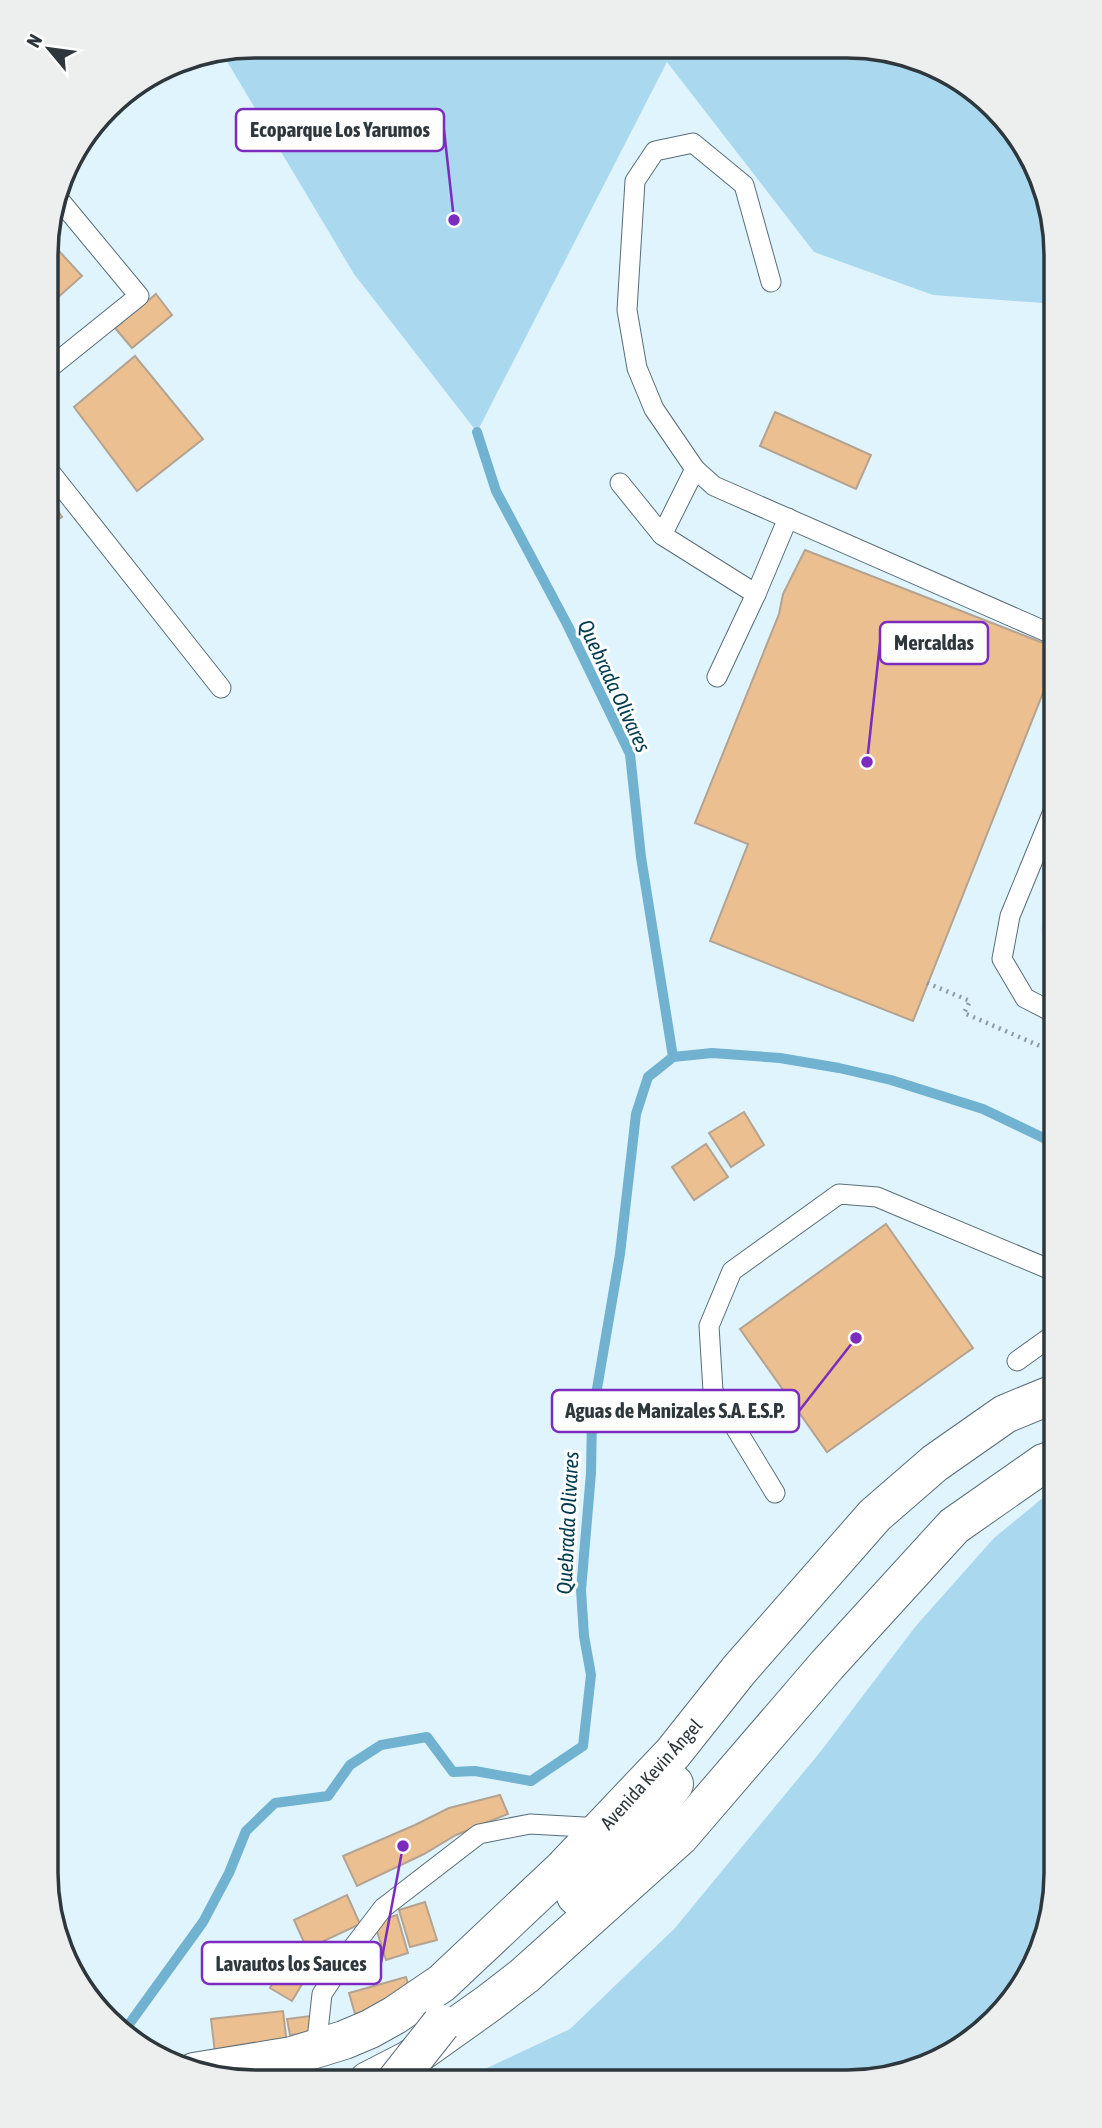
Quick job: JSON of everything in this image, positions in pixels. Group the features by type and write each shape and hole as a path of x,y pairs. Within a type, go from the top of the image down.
{"main road":[{"name":"Avenida Kevin Ángel","path":"222,2068 316,2049 370,2029 442,1983 563,1869 673,1753 739,1670 875,1515 935,1463 1004,1414 1044,1398"},
{"path":"391,2070 401,2065 434,2036 489,2003 524,1976 680,1836 827,1665 954,1526 1044,1463"},
{"path":"405,2070 458,2002 626,1847 817,1582"}],"lane":[{"path":"771,282 744,185 693,143 655,150 635,181 627,310 637,368 654,409 695,469 714,486 1044,631"},
{"path":"58,361 139,296 64,205"},
{"path":"662,535 695,469"},
{"path":"58,482 221,688"},
{"path":"620,482 662,535 756,594"},
{"path":"718,677 788,518"},
{"path":"1044,833 1010,916 1002,959 1025,998 1044,1008"},
{"path":"775,1493 713,1391 709,1326 732,1271 839,1194 877,1197 1044,1267"},
{"path":"1017,1361 1044,1342"},
{"path":"316,2049 322,1994 383,1908 480,1834 530,1824 603,1828"}],"path":[{"path":"927,984 970,1001 964,1013 1044,1048"}],"shaded area":[{"path":"847,58 873,59 910,68 957,91 995,125 1011,145 1024,168 1038,204 1043,229 1044,303 933,295 814,252 667,62 477,432 354,274 224,60"},
{"path":"1044,915 1044,942 1041,930"},
{"path":"1044,1497 1044,1886 1034,1936 1018,1972 986,2012 957,2037 934,2050 910,2060 873,2069 486,2070 570,2029 675,1928 821,1751 915,1627 994,1538"}],"building":[{"path":"58,250 82,276 58,297"},
{"path":"156,294 172,315 132,348 115,328"},
{"path":"135,356 203,439 137,491 74,407"},
{"path":"775,412 871,455 856,489 760,446"},
{"path":"805,550 1044,643 1044,690 913,1021 710,941 748,844 695,823 779,614 783,594"},
{"path":"744,1112 764,1145 731,1167 709,1133"},
{"path":"706,1144 728,1177 694,1200 672,1167"},
{"path":"886,1224 973,1348 827,1452 740,1329"},
{"path":"500,1795 508,1814 456,1835 424,1854 357,1886 343,1856 449,1808"},
{"path":"347,1895 360,1924 307,1949 294,1920"},
{"path":"425,1902 437,1940 410,1947 399,1910"},
{"path":"397,1915 408,1953 386,1960 374,1922"},
{"path":"291,1953 313,1966 292,2001 270,1988"},
{"path":"406,1977 412,1998 355,2014 349,1993"},
{"path":"283,2011 287,2045 215,2053 211,2019"},
{"path":"310,2016 312,2032 290,2035 287,2019"}],"waterway":[{"name":"Quebrada Olivares","path":"477,432 496,491 567,624 630,754 641,857 673,1057"},
{"name":"Quebrada Olivares","path":"129,2024 203,1922 229,1873 246,1831 275,1803 328,1796 350,1765 381,1745 427,1737 453,1772 475,1771 531,1781 583,1746 591,1675 584,1636 581,1590 591,1473 592,1418 620,1254 636,1114 648,1077 673,1057 712,1053 780,1058 891,1080 983,1109 1044,1138"}],"place":[{"name":"Ecoparque Los Yarumos","path":"454,220"},
{"name":"Mercaldas","path":"867,762"},
{"name":"Aguas de Manizales S.A. E.S.P.","path":"856,1338"},
{"name":"Lavautos los Sauces","path":"403,1846"}]}
